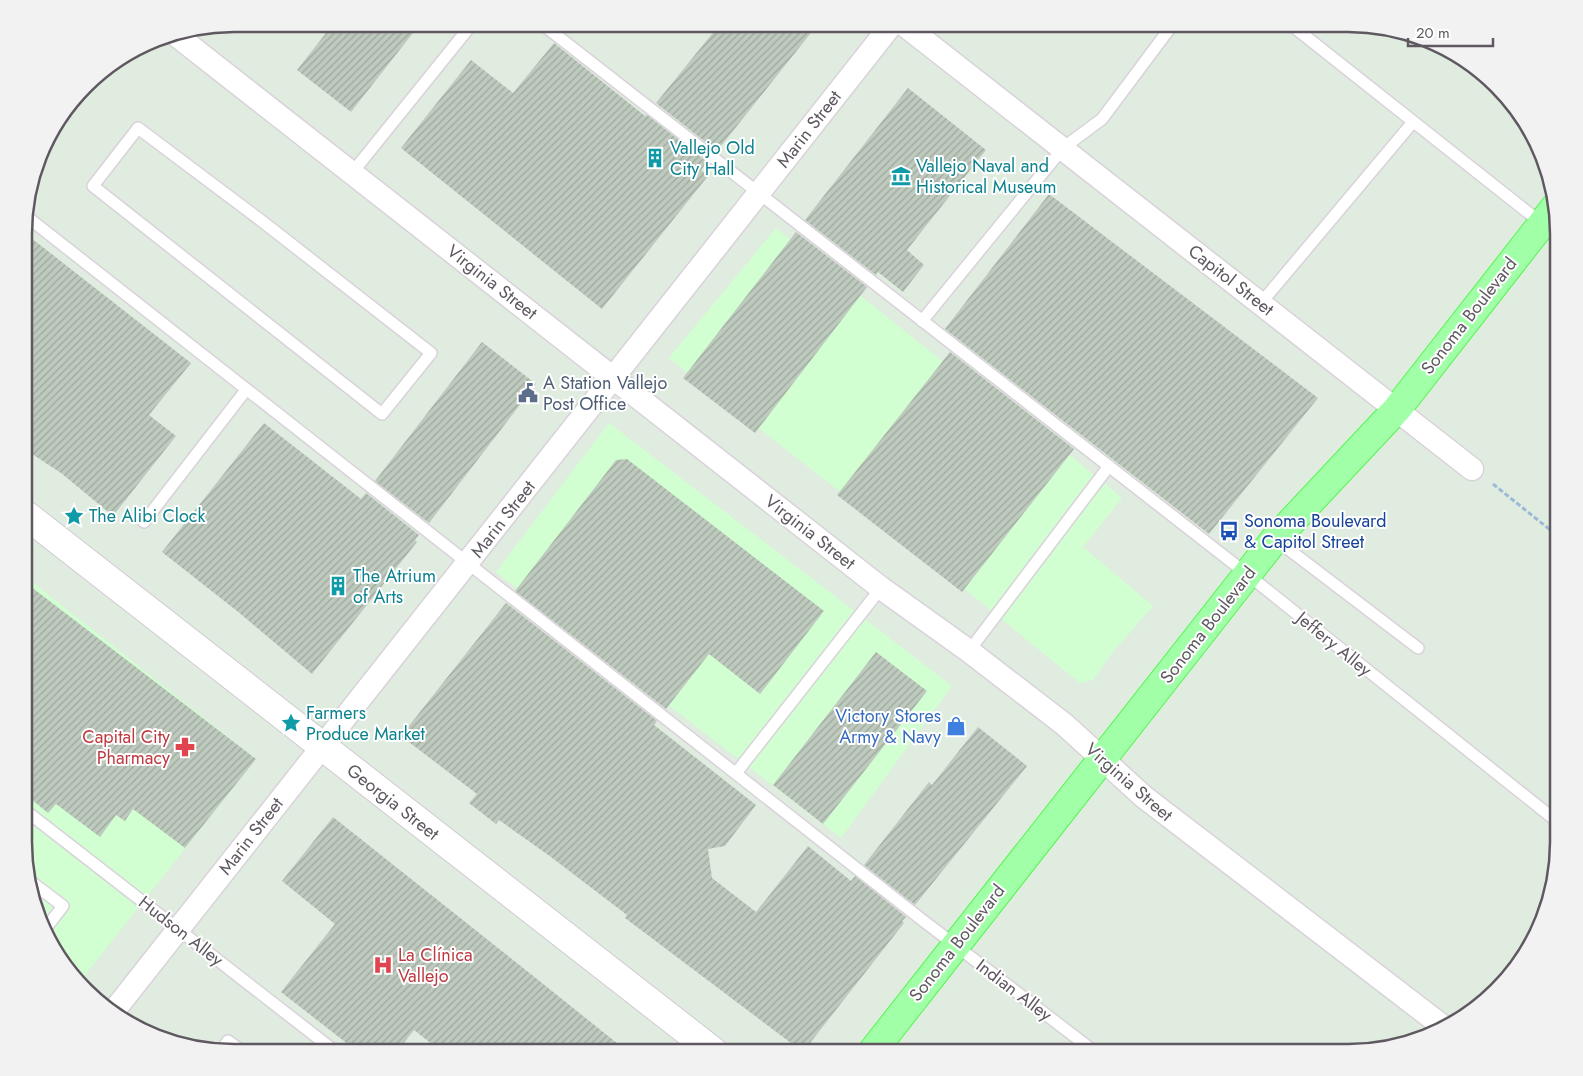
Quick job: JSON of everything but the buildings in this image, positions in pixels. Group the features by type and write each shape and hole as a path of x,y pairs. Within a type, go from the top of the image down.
{"main road":[{"name":"Sonoma Boulevard","path":"878,1044 1275,539 1397,409 1550,225"},
{"name":"Georgia Street","path":"32,520 704,1044"}],"street":[{"name":"Marin Street","path":"118,1006 886,32"},
{"name":"Capitol Street","path":"913,32 1472,469"},
{"name":"Virginia Street","path":"181,39 881,588 969,651 1065,725 1144,798 1438,1023"}],"lane":[{"path":"352,173 466,32"},
{"name":"Jeffery Alley","path":"552,32 1247,574 1550,816"},
{"path":"922,320 1062,148 1102,119 1167,32"},
{"path":"1300,32 1413,122 1550,222"},
{"path":"1260,303 1413,122"},
{"path":"138,128 263,222 430,353 382,414 93,186 138,128"},
{"name":"Indian Alley","path":"33,222 1085,1044"},
{"path":"144,522 246,390"},
{"path":"969,651 1109,466"},
{"path":"1275,539 1418,648"},
{"path":"736,773 881,588"},
{"name":"Hudson Alley","path":"32,816 326,1044"},
{"path":"37,887 63,906 50,923"}],"path":[{"path":"1472,469 1550,530"}],"shaded area":[{"path":"776,228 942,361 1073,458 1122,498 1083,547 1153,606 1112,653 1093,680 1080,683 967,591 669,358"},
{"path":"609,423 952,686 841,838 496,572"},
{"path":"32,582 256,759 84,976 67,954 53,931 39,894 34,868 32,841"}],"place":[{"name":"Vallejo Old City Hall","path":"655,158"},
{"name":"Vallejo Naval and Historical Museum","path":"901,176"},
{"name":"A Station Vallejo Post Office","path":"528,393"},
{"name":"The Alibi Clock","path":"74,516"},
{"name":"Sonoma Boulevard & Capitol Street","path":"1229,531"},
{"name":"The Atrium of Arts","path":"338,586"},
{"name":"Farmers Produce Market","path":"291,723"},
{"name":"Victory Stores Army & Navy","path":"956,726"},
{"name":"Capital City Pharmacy","path":"185,747"},
{"name":"La Clínica Vallejo","path":"383,965"}]}
